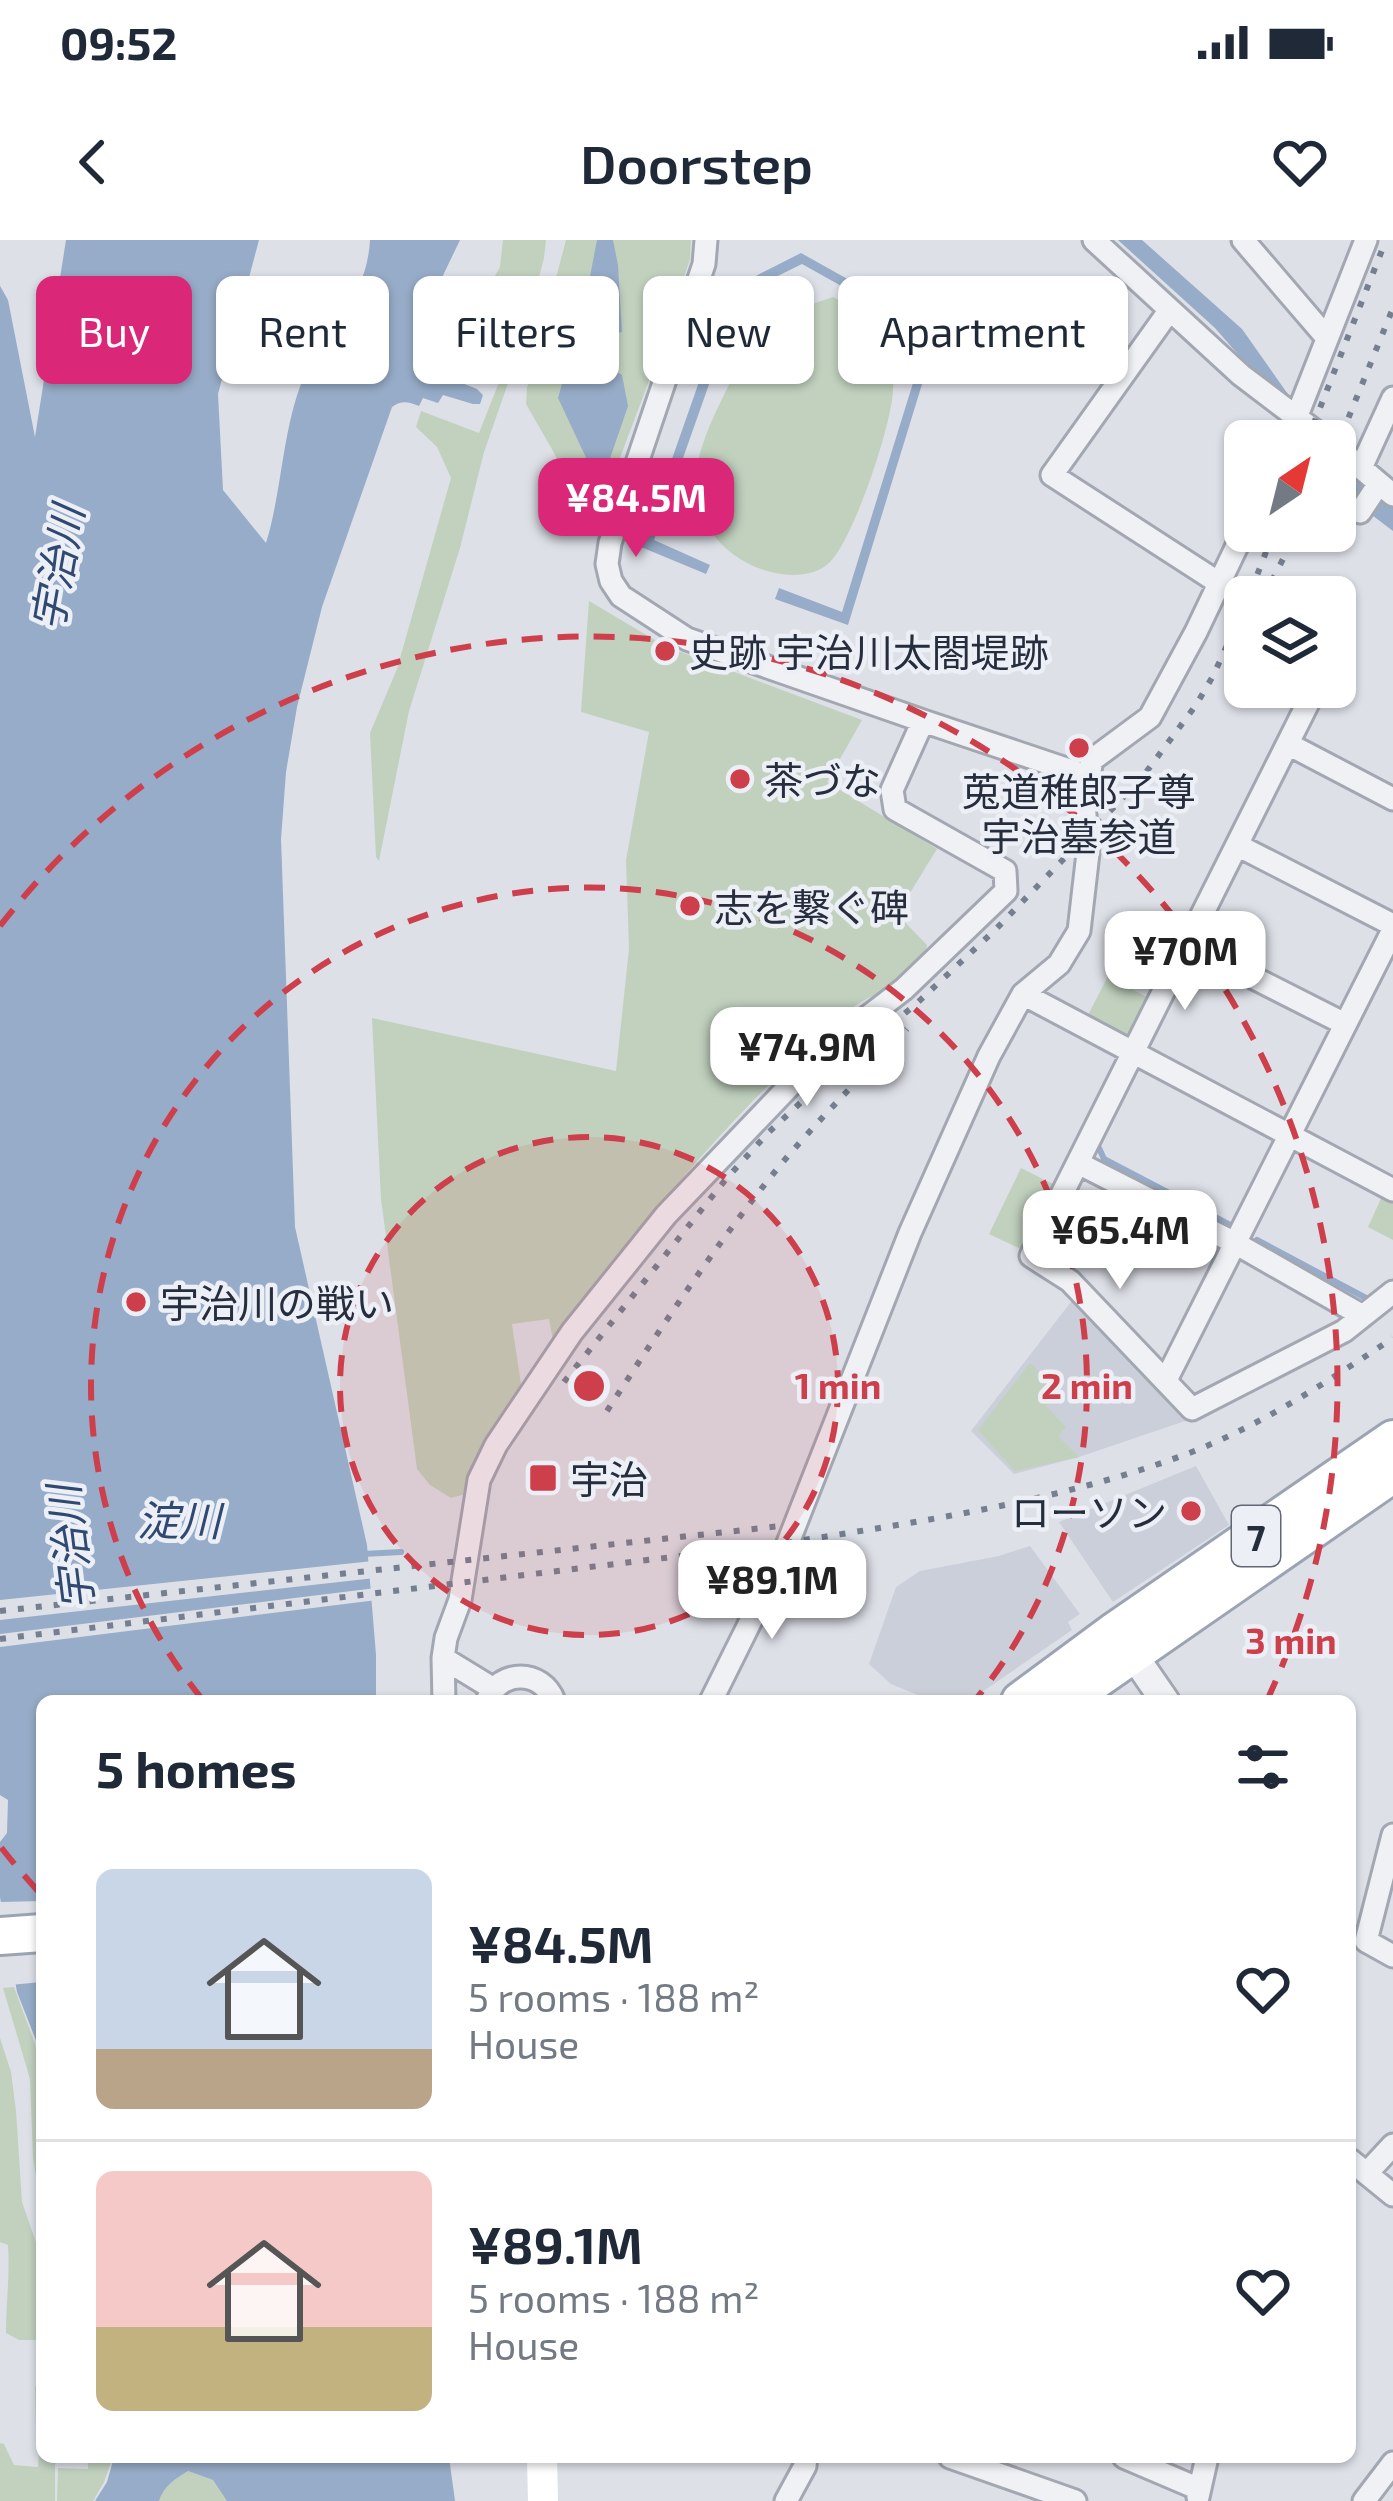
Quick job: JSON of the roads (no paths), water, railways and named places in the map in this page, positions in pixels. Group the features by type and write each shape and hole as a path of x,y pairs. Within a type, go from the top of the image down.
{"main road":[{"name":"7","path":"1072,1695 1125,1642 1393,1439"},
{"name":"7","path":"1031,1695 1125,1642 1393,1474"},
{"path":"0,1936 36,1933"},
{"path":"542,2463 543,2501"}],"street":[{"path":"706,240 704,264 610,543 610,581 620,596 687,639 1087,776"},
{"path":"1094,240 1241,376 1301,420"},
{"path":"1243,240 1328,338"},
{"path":"1296,420 1366,240"},
{"path":"1169,311 1052,475 1219,583"},
{"path":"1361,468 1393,398"},
{"path":"1356,464 1382,490 1361,511"},
{"path":"714,1695 782,1558 910,1233 988,1056 1023,994 1059,964 1078,932 1088,853 1084,802 1092,760 1150,717 1234,552"},
{"path":"1306,708 1031,1256 1070,1281 1192,1409 1344,1331 1393,1292"},
{"path":"444,1695 446,1638 460,1600 479,1480 496,1445 572,1332 666,1215 822,1052 904,989 1006,891 1005,871 895,808 892,790 923,721"},
{"path":"1288,744 1393,799"},
{"path":"1166,1380 1393,928 1237,845"},
{"path":"1187,944 1346,1024"},
{"path":"1023,994 1392,1188"},
{"path":"1078,1163 1235,1243 1363,1316"},
{"path":"1125,1642 1161,1695"},
{"path":"443,1658 489,1695 507,1679 529,1677 547,1686 551,1695"},
{"path":"1393,1834 1366,1940 1393,1956"},
{"path":"1393,2145 1358,2166 1393,2195"},
{"path":"786,2501 805,2463"},
{"path":"967,2463 1075,2501"},
{"path":"1136,2463 1198,2495 1206,2463"},
{"path":"1364,2501 1393,2463"}],"water":[{"name":"淀川","path":"66,240 259,240 249,276 216,276 216,384 221,384 223,490 266,543 301,384 389,384 389,276 363,276 370,240 460,240 443,276 413,276 413,384 464,384 483,395 480,404 443,395 438,403 423,398 419,406 405,402 392,407 322,607 286,772 281,839 295,1227 367,1545 376,1695 36,1695 36,2040 17,1992 0,1897 0,1842 7,1833 8,1800 0,1795 0,286 8,300 35,437 43,384 192,384 192,276 60,276"},
{"path":"597,240 613,240 619,276 590,276"},
{"path":"1118,240 1142,240 1242,329 1306,420 1286,420 1215,328"},
{"path":"801,253 842,276 838,276 838,284 802,264 778,276 756,276"},
{"path":"622,375 628,406 605,473 589,464 558,398 562,384 619,384"},
{"path":"698,384 709,384 654,540 710,565 706,574 641,547"},
{"path":"913,384 922,384 848,625 775,599 779,588 842,612"},
{"path":"1356,478 1393,506 1393,531 1356,503"},
{"path":"112,2463 450,2463 455,2501 227,2501 213,2480 188,2471 167,2487 159,2501 95,2501"}],"waterway":[{"path":"1099,1148 1104,1159 1234,1227"},
{"path":"1257,1240 1366,1298"},
{"path":"363,1554 401,1552"}],"railway":[{"path":"1315,420 1386,240"},
{"path":"1348,420 1393,308"},
{"path":"1257,576 1266,552"},
{"path":"1274,576 1286,552"},
{"path":"564,1382 768,1133 995,930 1141,779 1196,705 1224,652"},
{"path":"607,1411 758,1193 907,1029"},
{"path":"0,1639 779,1544 1035,1498 1135,1472 1212,1444 1292,1402 1393,1338"},
{"path":"0,1611 781,1526"}],"place":[{"name":"史跡 宇治川太閤堤跡","path":"665,651"},
{"name":"莵道稚郎子尊 宇治墓参道","path":"1079,748"},
{"name":"茶づな","path":"740,779"},
{"name":"志を繋ぐ碑","path":"690,906"},
{"name":"宇治川の戦い","path":"136,1302"},
{"name":"宇治","path":"543,1478"},
{"name":"ローソン","path":"1191,1511"}],"water label":[{"name":"宇治川","path":"56,568"},
{"name":"宇治川","path":"69,1548"}]}
